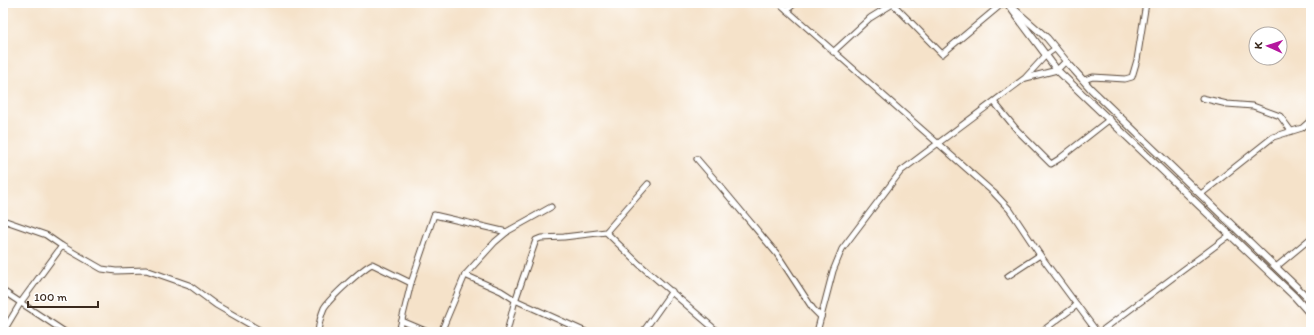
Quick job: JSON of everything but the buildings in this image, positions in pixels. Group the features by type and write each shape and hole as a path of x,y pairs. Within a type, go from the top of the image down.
{"street":[{"path":"779,3 994,193 1010,210 1040,255 1097,332"},
{"path":"787,10 795,3"},
{"path":"833,52 870,18 891,5 894,5 942,54 1003,3"},
{"path":"1007,3 1048,38 1066,61 1084,80 1311,301"},
{"path":"1007,3 1057,70 1295,297 1311,315"},
{"path":"1084,80 1093,77 1125,79 1132,77 1137,60 1146,3"},
{"path":"817,332 833,271 842,249 901,171 1025,78 1046,55 1056,48"},
{"path":"1025,78 1057,70 1066,61"},
{"path":"1202,98 1227,104 1253,106 1280,116 1291,131"},
{"path":"994,102 1017,130 1051,164 1110,120"},
{"path":"1201,194 1273,137 1302,128 1311,120"},
{"path":"696,160 716,181 777,254 813,308 821,317"},
{"path":"507,332 515,300 536,240 541,238 564,238 606,232 648,184"},
{"path":"441,332 465,275 495,242 507,232 551,207"},
{"path":"399,332 411,283 434,216 507,232"},
{"path":"3,220 46,235 102,269 116,271 146,270 189,285 216,305 263,332"},
{"path":"606,232 639,264 718,332"},
{"path":"1100,332 1230,235"},
{"path":"1276,267 1311,238"},
{"path":"3,332 21,302 62,246"},
{"path":"1008,276 1040,255"},
{"path":"318,332 319,322 324,308 333,297 371,264 411,283"},
{"path":"465,275 501,291 515,300 586,332"},
{"path":"3,291 65,332"},
{"path":"643,332 672,291"},
{"path":"1042,332 1077,305"},
{"path":"402,321 428,332"}]}
